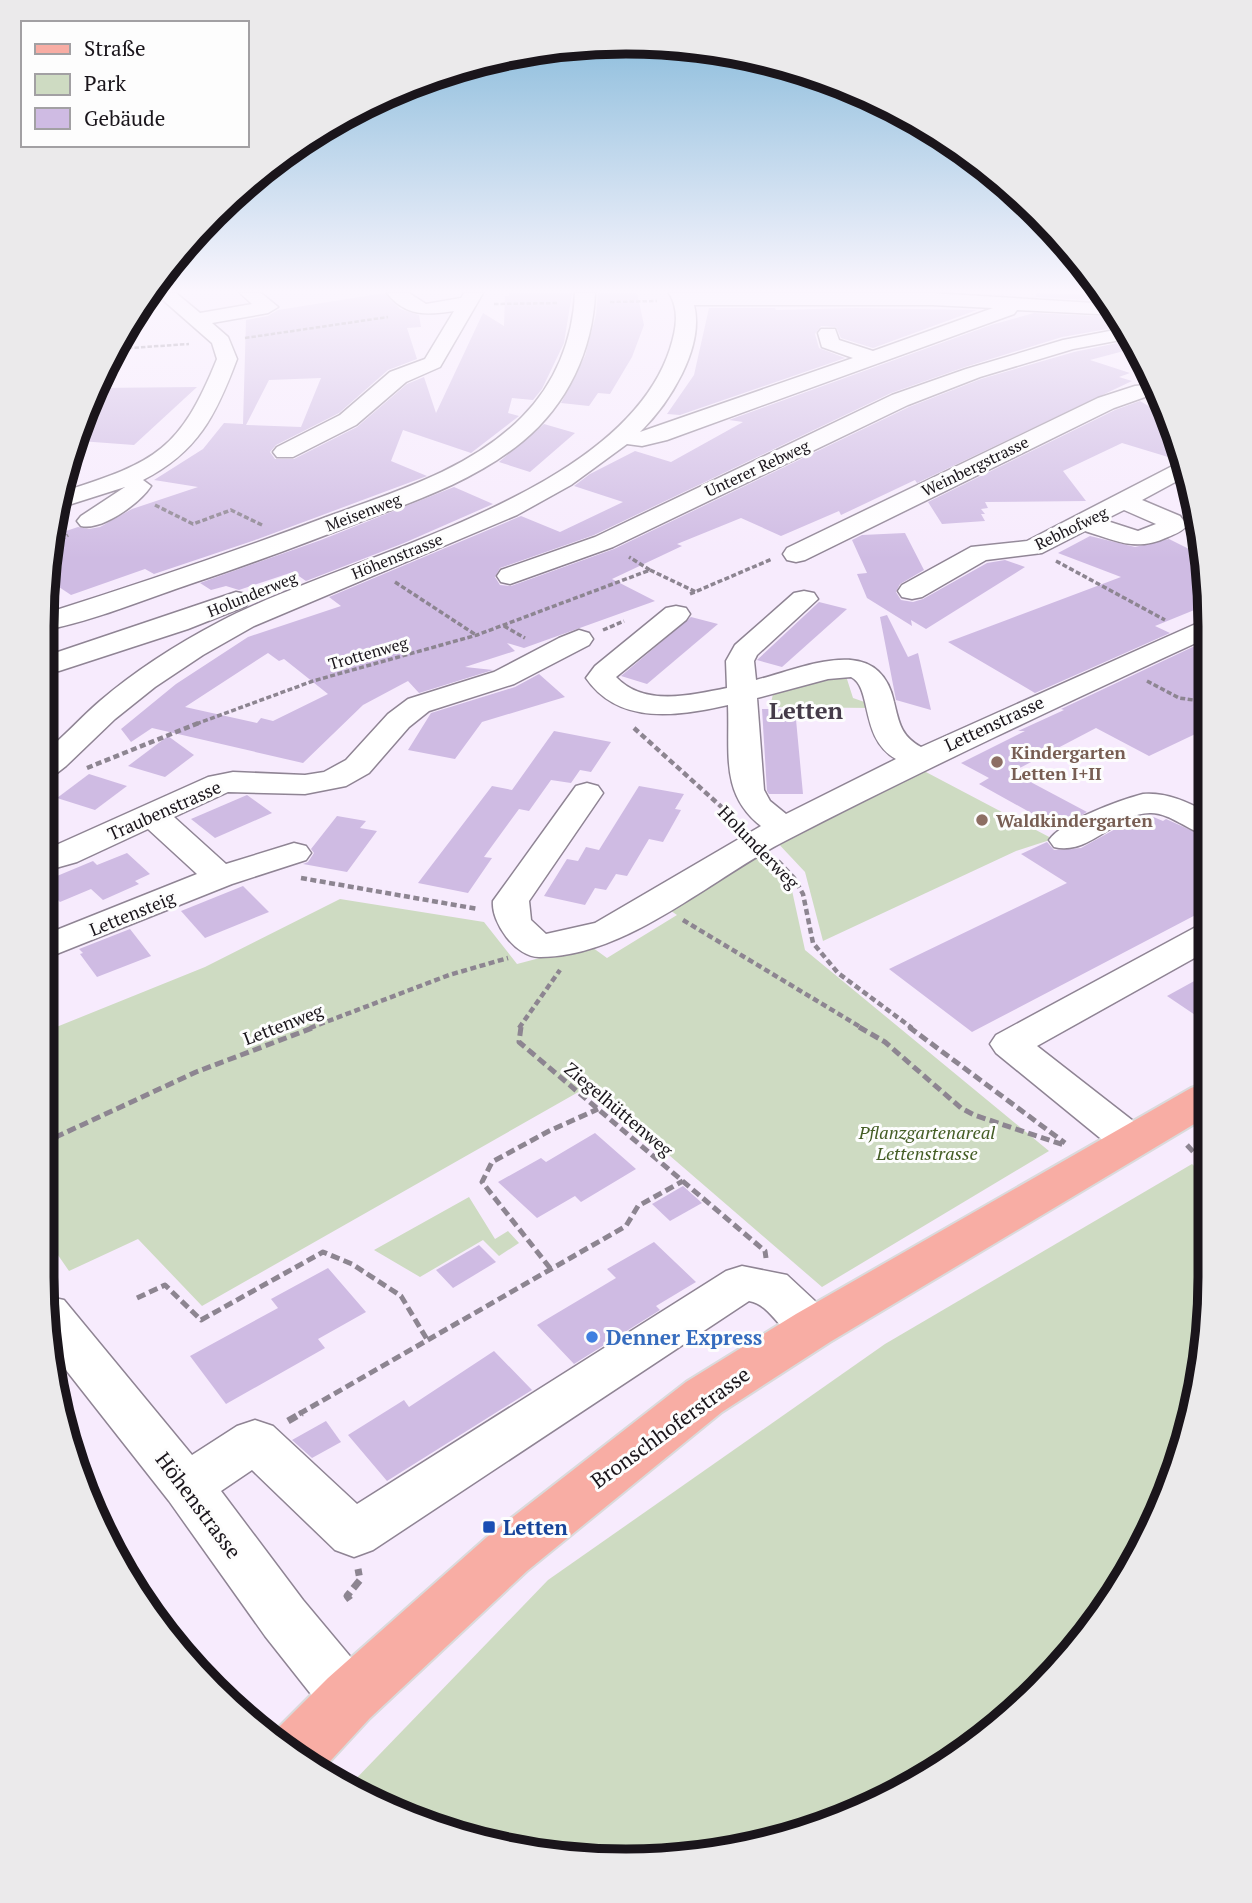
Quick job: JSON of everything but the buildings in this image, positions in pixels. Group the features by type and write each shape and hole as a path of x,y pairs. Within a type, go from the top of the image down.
{"main road":[{"name":"Bronschhoferstrasse","path":"301,1747 349,1698 507,1554 577,1495 704,1397 813,1328 1198,1103"}],"street":[{"path":"90,521 182,444 195,428 216,382"},
{"path":"285,452 348,420 392,382"},
{"name":"Meisenweg","path":"54,620 290,540 451,475 491,454 517,435 537,416 558,382"},
{"name":"Höhenstrasse","path":"54,759 138,685 196,645 244,620 457,532 542,492 576,472 622,438 665,382"},
{"path":"622,438 642,439 660,435 807,382"},
{"name":"Unterer Rebweg","path":"510,576 604,542 900,400 949,382"},
{"name":"Weinbergstrasse","path":"796,554 1106,403 1147,391"},
{"name":"Rebhofweg","path":"912,591 980,553 1033,548 1176,472"},
{"path":"69,499 131,485"},
{"path":"1084,522 1137,539 1174,525 1171,521 1125,501"},
{"name":"Holunderweg","path":"54,663 178,623 264,588 422,533 457,532"},
{"path":"771,834 765,815 751,799 746,779 740,661 745,651 804,599"},
{"path":"676,614 605,672 601,678 605,687 635,704 668,707 847,668 866,673 874,681 881,716 891,741 920,759"},
{"name":"Lettenstrasse","path":"538,946 578,940 608,931 771,834 920,759 1198,631"},
{"name":"Traubenstrasse","path":"54,858 230,781 293,786 321,784 337,779 360,766 408,711 436,698 505,678 579,639"},
{"path":"538,946 514,922 510,914 511,901 587,793"},
{"path":"1066,839 1137,806 1150,803 1198,821"},
{"path":"152,815 220,877"},
{"name":"Lettensteig","path":"54,944 220,877 295,865"},
{"path":"1131,1141 1010,1044 1198,941"},
{"path":"187,1486 255,1441 354,1534 742,1283 771,1287 813,1328"},
{"name":"Höhenstrasse","path":"56,1323 187,1486 284,1618 349,1698"}],"path":[{"path":"131,485 193,524 231,510 290,540"},
{"path":"604,542 650,570 696,592"},
{"path":"1033,548 1198,629"},
{"path":"371,567 477,635"},
{"name":"Trottenweg","path":"80,771 173,732 313,681 477,635 650,570"},
{"path":"1117,667 1180,698 1198,701"},
{"name":"Holunderweg","path":"629,723 771,834 799,885 813,943 838,973 1068,1146 974,1115 961,1108 885,1042 653,903"},
{"path":"295,865 478,909"},
{"name":"Ziegelhüttenweg","path":"578,940 576,948 519,1029 519,1042 765,1251 771,1287"},
{"name":"Lettenweg","path":"54,1138 196,1072 449,975 538,946"},
{"path":"550,1268 482,1182 492,1163 549,1130 598,1109"},
{"path":"54,1141 57,1136"},
{"path":"1184,1142 1198,1157"},
{"path":"255,1441 626,1226 638,1206 683,1181"},
{"path":"136,1298 165,1285 201,1320 323,1252 352,1264 401,1296 428,1341"}],"green space":[{"path":"846,676 853,698 873,705 873,708 770,707 773,694 758,694 786,683"},
{"path":"924,771 1053,839 1016,851 823,941 805,872 774,839"},
{"name":"Pflanzgartenareal Lettenstrasse","path":"757,846 791,886 805,950 1049,1151 822,1287 589,1086 202,1306 138,1239 69,1271 54,1249 54,1028 205,967 340,899 484,922 517,964 589,945 607,958 677,915 661,904"},
{"path":"1192,1164 1198,1170 1197,1314 1193,1352 1178,1425 1154,1496 1121,1563 1080,1625 1030,1681 974,1731 912,1772 845,1805 810,1818 738,1838 663,1848 589,1848 514,1838 442,1818 355,1780 548,1580 885,1344"},
{"path":"469,1197 495,1239 508,1231 519,1243 499,1256 483,1240 420,1277 374,1250"}],"place":[{"name":"Kindergarten Letten I+II","path":"997,762"},
{"name":"Waldkindergarten","path":"982,820"},
{"name":"Denner Express","path":"592,1337"},
{"name":"Letten","path":"489,1527"}],"district":[{"name":"Letten","path":"806,710"}]}
